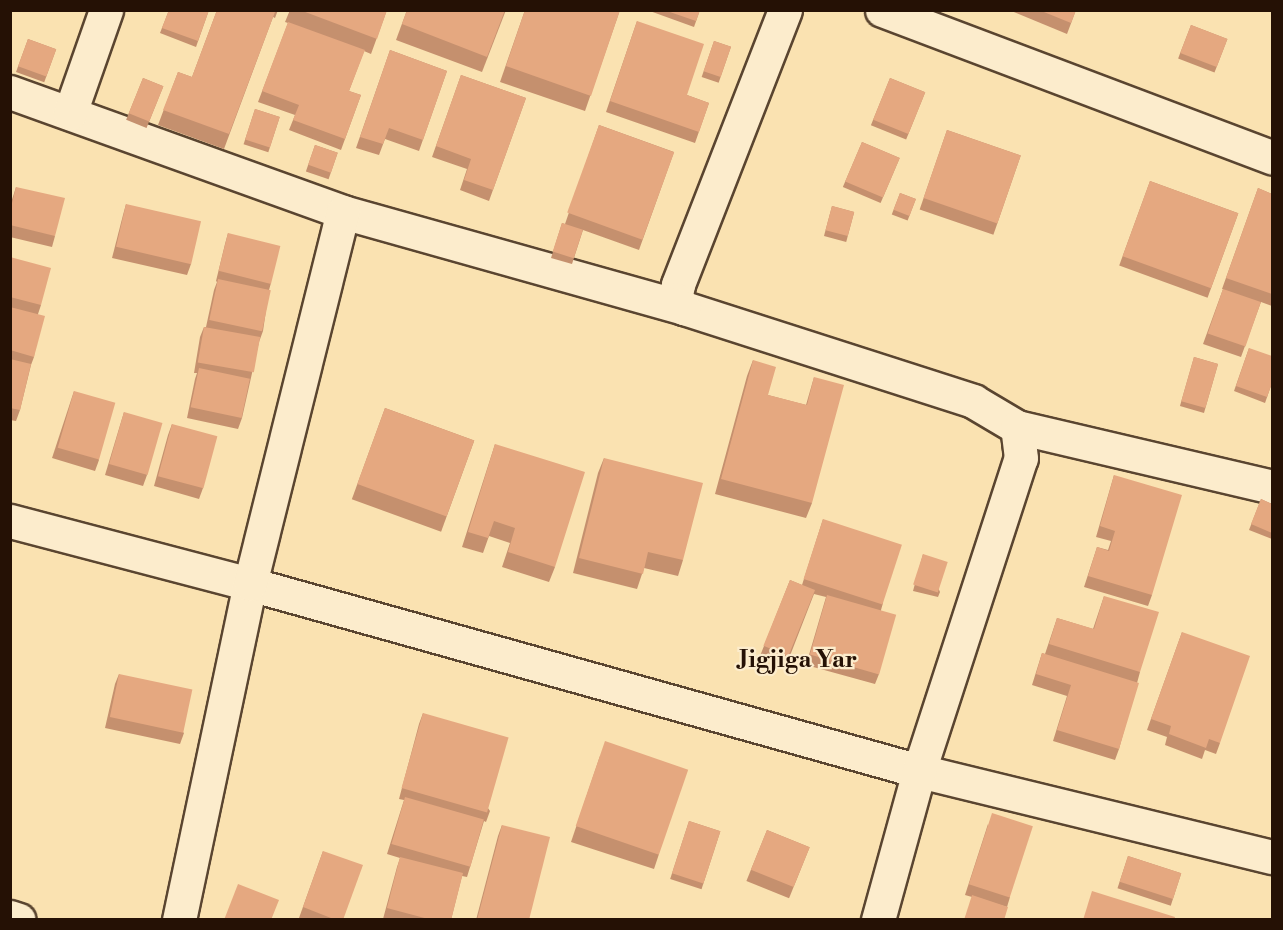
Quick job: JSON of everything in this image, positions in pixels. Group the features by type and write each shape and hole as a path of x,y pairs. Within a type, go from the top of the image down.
{"street":[{"path":"70,113 106,10"},
{"path":"684,308 675,299 678,285 785,10"},
{"path":"882,10 1272,157"},
{"path":"10,92 343,212 684,308 972,401 1017,427 1272,487"},
{"path":"179,920 250,584 343,212"},
{"path":"878,920 919,771 1021,458 1017,427"},
{"path":"10,521 250,584 919,771 1272,857"},
{"path":"10,917 19,920"}],"building":[{"path":"169,10 209,10 198,41 162,28"},
{"path":"217,10 272,10 275,12 229,134 163,110 178,72 192,77"},
{"path":"300,10 387,10 377,39"},
{"path":"407,10 505,10 487,57 402,24"},
{"path":"525,10 620,10 591,96 506,66"},
{"path":"664,10 700,10 696,21"},
{"path":"1039,10 1076,10 1071,23"},
{"path":"637,21 704,44 687,95 709,103 699,132 610,101"},
{"path":"288,22 365,50 349,91 361,95 345,139 293,120 299,105 262,91"},
{"path":"1191,25 1227,39 1217,67 1180,53"},
{"path":"28,39 56,49 46,77 18,66"},
{"path":"714,41 731,47 721,77 704,71"},
{"path":"390,50 447,71 423,140 389,128 383,144 360,137"},
{"path":"461,75 526,98 493,190 464,180 471,159 436,146"},
{"path":"143,78 163,86 149,121 129,113"},
{"path":"890,78 925,92 908,134 873,120"},
{"path":"255,109 280,117 270,147 245,139"},
{"path":"599,125 674,152 642,240 567,212"},
{"path":"947,130 1021,155 997,223 924,198"},
{"path":"862,142 900,158 883,198 845,182"},
{"path":"315,145 338,153 331,173 308,165"},
{"path":"1150,181 1238,213 1211,288 1123,256"},
{"path":"16,187 65,198 55,236 10,225 10,211"},
{"path":"1258,188 1272,194 1272,294 1226,278"},
{"path":"900,193 916,199 909,216 894,210"},
{"path":"126,204 201,221 191,264 116,247"},
{"path":"832,206 854,212 848,236 826,230"},
{"path":"562,223 583,230 574,258 553,252"},
{"path":"228,233 280,246 271,284 219,271"},
{"path":"10,257 51,268 41,305 10,297"},
{"path":"218,279 271,290 262,331 209,320"},
{"path":"1223,289 1261,302 1246,346 1208,333"},
{"path":"10,307 45,316 34,357 10,350"},
{"path":"204,327 260,337 254,372 198,362"},
{"path":"1249,348 1272,356 1272,383 1267,397 1236,386"},
{"path":"1194,357 1218,364 1205,408 1181,401"},
{"path":"10,359 31,364 20,410 10,408"},
{"path":"753,360 776,367 768,395 807,405 814,377 844,385 812,503 721,479"},
{"path":"199,368 250,379 242,418 191,407"},
{"path":"74,391 115,403 99,460 58,448"},
{"path":"385,408 474,440 447,517 357,484"},
{"path":"124,412 162,423 148,475 109,464"},
{"path":"172,424 217,436 203,488 158,476"},
{"path":"495,444 585,472 555,567 508,552 515,528 494,521 488,538 468,532"},
{"path":"604,458 703,483 683,560 648,552 643,574 579,558"},
{"path":"1114,475 1182,495 1152,595 1088,576 1097,547 1109,551 1115,531 1100,526"},
{"path":"1261,499 1272,504 1272,533 1251,524"},
{"path":"823,519 902,545 882,605 804,579"},
{"path":"923,554 948,562 938,592 913,584"},
{"path":"790,580 815,590 788,656 763,646"},
{"path":"827,595 896,615 879,674 810,655"},
{"path":"1104,596 1159,612 1140,672 1049,644 1057,618 1094,629"},
{"path":"1182,632 1250,656 1220,743 1209,739 1206,748 1169,734 1171,726 1151,719"},
{"path":"1042,653 1139,683 1119,749 1057,730 1071,685 1036,674"},
{"path":"119,674 192,690 183,733 110,717"},
{"path":"423,713 509,738 487,813 402,788"},
{"path":"605,741 688,770 659,855 576,826"},
{"path":"405,797 484,820 470,867 391,844"},
{"path":"992,813 1033,826 1010,898 969,884"},
{"path":"689,821 720,831 703,884 672,873"},
{"path":"502,825 550,837 529,920 477,920"},
{"path":"767,830 810,847 794,887 751,870"},
{"path":"323,851 363,865 343,920 336,920 303,907"},
{"path":"1128,856 1181,873 1173,899 1120,882"},
{"path":"400,857 463,873 451,920 432,920 387,908"},
{"path":"238,884 279,900 271,920 224,920"},
{"path":"1092,891 1175,917 1174,920 1083,920"},
{"path":"972,895 1008,907 1004,920 964,920"}],"district":[{"name":"Jigjiga Yar","path":"798,661"}]}
